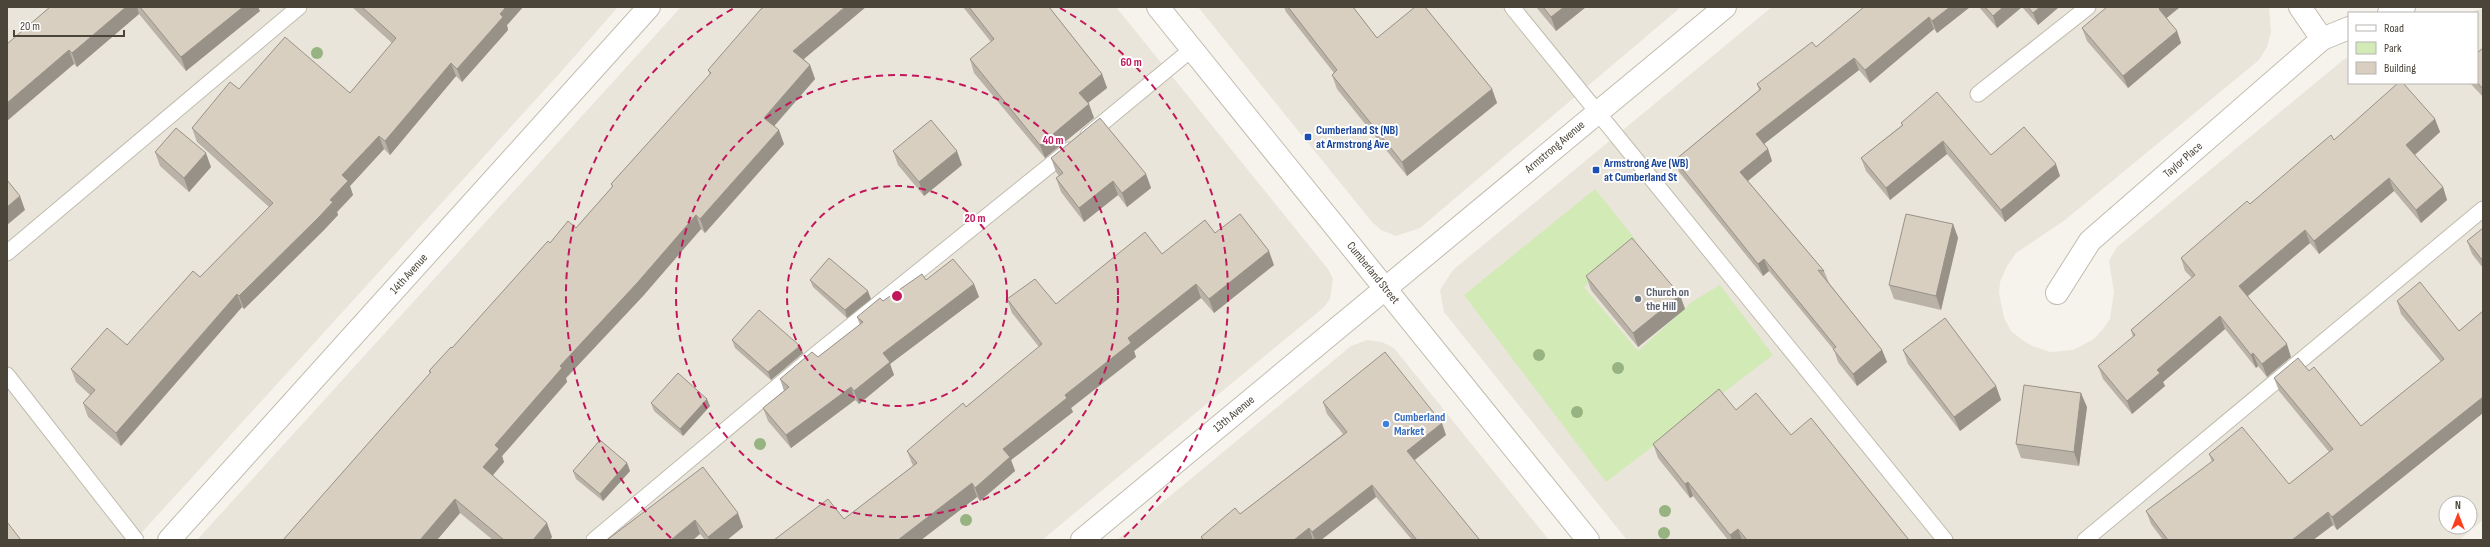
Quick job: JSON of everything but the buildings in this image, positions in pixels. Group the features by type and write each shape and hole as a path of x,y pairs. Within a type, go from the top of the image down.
{"street":[{"name":"14th Avenue","path":"169,540 649,7"},
{"name":"Cumberland Street","path":"1158,7 1588,540"},
{"name":"Armstrong Avenue","path":"1386,288 1597,111 1725,7"},
{"path":"2300,7 2322,39"},
{"path":"2392,12 2404,7"},
{"name":"Taylor Place","path":"2057,293 2090,241 2322,39 2348,28"},
{"name":"13th Avenue","path":"1082,540 1386,288"}],"lane":[{"path":"7,253 299,7"},
{"path":"1512,7 1945,540"},
{"path":"1978,94 2088,7"},
{"path":"594,540 816,354 972,230 1192,49"},
{"path":"2085,540 2483,209"},
{"path":"7,375 136,540"}],"shaded area":[{"path":"7,7 618,7 559,74 135,540 7,540"},
{"path":"681,7 1116,7 1328,269 1333,279 1330,299 1323,308 1042,540 197,540"},
{"path":"1198,7 1681,7 1420,228 1396,236 1381,230 1372,222"},
{"path":"1772,7 2269,7 2271,32 2267,47 2259,60 2065,220 2016,253 2007,266 2000,282 1999,293 2004,318 2011,331 2032,346 2050,352 2073,350 2094,339 2110,319 2114,292 2109,261 2117,247 2343,60 2348,58 2348,84 2478,84 2478,12 2472,12 2483,8 2483,520 2478,524 2478,495 2438,495 2438,535 2465,535 2459,540 1627,540 1444,312 1440,290 1453,270"},
{"path":"1367,340 1382,342 1394,348 1549,540 1117,540 1351,346"}],"green space":[{"path":"1595,189 1636,240 1584,287 1638,351 1693,301 1720,285 1773,355 1606,482 1464,295"}],"place":[{"name":"Cumberland St (NB) at Armstrong Ave","path":"1308,137"},
{"name":"Armstrong Ave (WB) at Cumberland St","path":"1596,170"},
{"name":"Church on the Hill","path":"1638,299"},
{"name":"Cumberland Market","path":"1386,424"}]}
